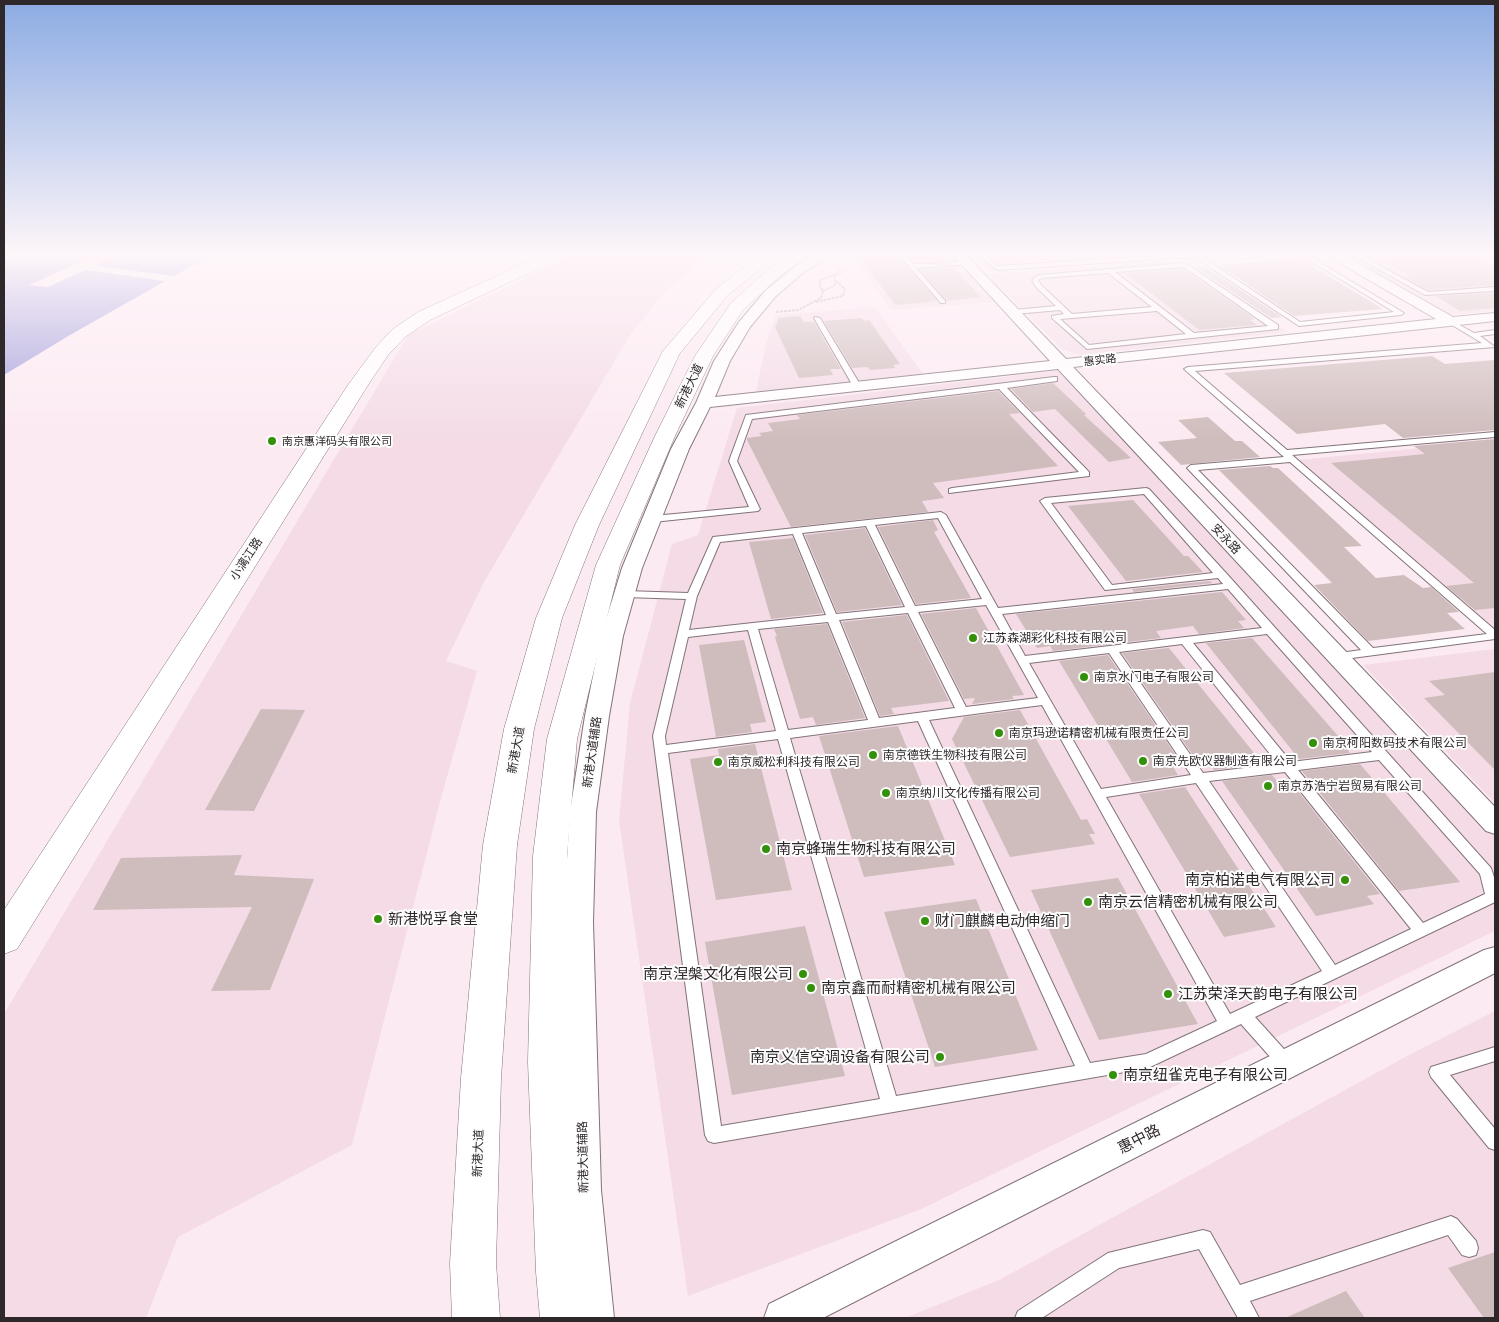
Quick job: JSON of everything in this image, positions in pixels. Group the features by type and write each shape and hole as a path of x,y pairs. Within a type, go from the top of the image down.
{"main road":[{"name":"小漓江路","path":"4,939 358,385 382,351 399,333 425,316"},
{"name":"新港大道","path":"476,1318 473,1263 480,1088 500,845 519,729 549,618 587,525 672,351 702,316"},
{"name":"新港大道","path":"564,1318 559,1272 548,1062 550,856 562,739 608,565 665,436 704,356 731,316"}],"street":[{"name":"新港大道辅路","path":"595,1318 583,1190 578,922 583,812 594,735 612,636 632,568 680,449 722,361 752,316"},
{"name":"安永路","path":"1017,316 1059,372 1337,656 1495,824"},
{"path":"1440,316 1449,321"},
{"name":"惠实路","path":"704,402 857,386 1059,372 1449,321 1495,317"},
{"name":"惠中路","path":"784,1318 1495,960"}],"lane":[{"path":"1074,316 1054,317 1087,347 1275,328 1257,316"},
{"path":"1167,316 1193,336"},
{"path":"1287,316 1299,324 1376,316"},
{"path":"817,318 857,386"},
{"path":"1449,321 1493,346"},
{"path":"1473,334 1495,332"},
{"path":"1493,346 1188,369 1495,636"},
{"path":"652,518 755,509 732,461 749,417 1001,386 1059,372"},
{"path":"952,491 1086,474 1001,386"},
{"path":"1370,652 1191,468 1495,434"},
{"path":"1222,575 1109,588 1045,501 1146,491 1222,575 1486,872 1493,897 1244,1016 1227,1024 1148,1061 714,1135 659,736 692,596 716,539 941,516 1227,1024"},
{"path":"869,523 963,712"},
{"path":"797,531 875,723"},
{"path":"995,612 1231,586"},
{"path":"625,594 692,596"},
{"path":"682,634 989,600"},
{"path":"752,627 890,1105"},
{"path":"1022,660 1270,630"},
{"path":"1337,656 1495,636"},
{"path":"1185,640 1421,931"},
{"path":"1112,649 1332,973"},
{"path":"660,750 1045,701"},
{"path":"922,717 1086,1072"},
{"path":"1097,794 1200,778 1382,755"},
{"path":"1244,1016 1288,1064"},
{"path":"1495,1054 1437,1072 1495,1142"},
{"path":"1236,1296 1451,1225 1469,1248"},
{"path":"1025,1318 1115,1260 1203,1239 1249,1318"}],"shaded area":[{"path":"4,316 104,316 70,335 4,375"},
{"path":"448,316 646,316 630,335 484,582 446,661 477,671 441,798 352,1145 178,1237 146,1318 4,1318 4,1014 408,335"},
{"path":"776,316 881,316 923,374 756,392 766,342"},
{"path":"1029,316 1264,316 1288,332 1081,355 1063,350"},
{"path":"1063,370 1495,833 1495,931 919,1210 688,1296 619,820 630,703 672,544 698,535 737,408"},
{"path":"1495,441 1495,631 1298,460"},
{"path":"1495,649 1495,803 1363,665"},
{"path":"1495,1011 1495,1318 905,1318 999,1280 1407,1056"}],"building":[{"path":"800,316 804,322 814,322 841,369 830,369 833,375 799,378 775,327 779,318"},
{"path":"1180,316 1250,316 1255,319 1250,320 1257,325 1199,330"},
{"path":"1268,316 1282,317 1271,318"},
{"path":"862,318 864,321 869,320 900,364 893,365 895,368 870,370 868,367 852,368 824,321"},
{"path":"1432,356 1445,364 1495,360 1495,430 1403,438 1385,424 1297,434 1224,373"},
{"path":"1053,383 1086,414 1084,415 1131,458 1109,462 1055,409 1033,412 1011,389"},
{"path":"998,391 1020,413 1009,414 1058,466 933,483 944,498 922,501 928,512 791,527 747,440 747,438 762,436 759,433 773,431 768,423 800,419 797,415"},
{"path":"1208,417 1235,441 1242,441 1260,457 1181,465 1158,442 1197,438 1178,420"},
{"path":"1495,439 1495,608 1475,610 1446,586 1474,583 1331,463 1425,454 1414,446"},
{"path":"1270,466 1278,468 1362,546 1344,547 1376,578 1404,575 1423,588 1431,587 1459,612 1447,613 1465,629 1368,641 1314,585 1332,583 1219,470"},
{"path":"1133,500 1184,556 1188,556 1203,572 1126,581 1068,506"},
{"path":"933,520 938,530 934,532 971,598 916,604 878,527"},
{"path":"865,528 902,605 837,612 805,535"},
{"path":"793,538 823,613 771,619 749,542"},
{"path":"1210,581 1212,583 1134,592 1132,589"},
{"path":"1222,592 1246,620 1238,621 1244,628 1199,634 1193,626 1156,631 1161,638 1053,651 1050,646 1037,648 1016,614"},
{"path":"976,608 1024,695 1012,696 1014,699 972,704 975,698 964,699 921,614"},
{"path":"907,615 949,701 891,708 894,714 880,716 842,622"},
{"path":"827,624 865,718 816,725 813,717 800,719 774,629"},
{"path":"1252,638 1346,745 1344,745 1350,753 1299,759 1206,643"},
{"path":"744,640 766,722 750,724 752,732 716,737 699,645"},
{"path":"1169,648 1263,764 1214,770 1210,763 1199,764 1122,653"},
{"path":"1108,655 1183,766 1173,767 1178,775 1132,782 1059,661"},
{"path":"1495,672 1495,770 1424,698 1445,695 1429,681"},
{"path":"261,709 305,710 254,811 205,810"},
{"path":"1020,710 1081,820 1087,819 1095,834 1089,834 1095,844 1010,857 952,739 964,717"},
{"path":"898,726 955,865 864,877 819,736"},
{"path":"755,744 792,890 716,900 690,759 719,755 718,749"},
{"path":"1360,764 1460,882 1399,891 1302,771"},
{"path":"1272,775 1281,786 1289,780 1380,894 1367,896 1374,904 1316,916 1222,781"},
{"path":"1185,787 1276,927 1224,937 1139,794"},
{"path":"242,855 234,875 314,879 270,990 211,991 252,907 93,910 121,858"},
{"path":"1118,878 1198,1024 1099,1040 1031,890"},
{"path":"976,899 1038,1050 935,1067 884,912"},
{"path":"805,926 845,1076 732,1095 705,942"},
{"path":"1495,1252 1495,1318 1484,1318 1448,1268"},
{"path":"1346,1291 1365,1318 1285,1318"}],"place":[{"name":"南京惠洋码头有限公司","path":"272,441"},
{"name":"江苏森湖彩化科技有限公司","path":"973,638"},
{"name":"南京水门电子有限公司","path":"1084,677"},
{"name":"南京玛逊诺精密机械有限责任公司","path":"999,733"},
{"name":"南京柯阳数码技术有限公司","path":"1313,743"},
{"name":"南京德铁生物科技有限公司","path":"873,755"},
{"name":"南京先欧仪器制造有限公司","path":"1143,761"},
{"name":"南京威松利科技有限公司","path":"718,762"},
{"name":"南京苏浩宁岩贸易有限公司","path":"1268,786"},
{"name":"南京纳川文化传播有限公司","path":"886,793"},
{"name":"南京蜂瑞生物科技有限公司","path":"766,849"},
{"name":"南京柏诺电气有限公司","path":"1345,880"},
{"name":"南京云信精密机械有限公司","path":"1088,902"},
{"name":"新港悦孚食堂","path":"378,919"},
{"name":"财门麒麟电动伸缩门","path":"925,921"},
{"name":"南京涅槃文化有限公司","path":"803,974"},
{"name":"南京鑫而耐精密机械有限公司","path":"811,988"},
{"name":"江苏荣泽天韵电子有限公司","path":"1168,994"},
{"name":"南京义信空调设备有限公司","path":"940,1057"},
{"name":"南京纽雀克电子有限公司","path":"1113,1075"}]}
